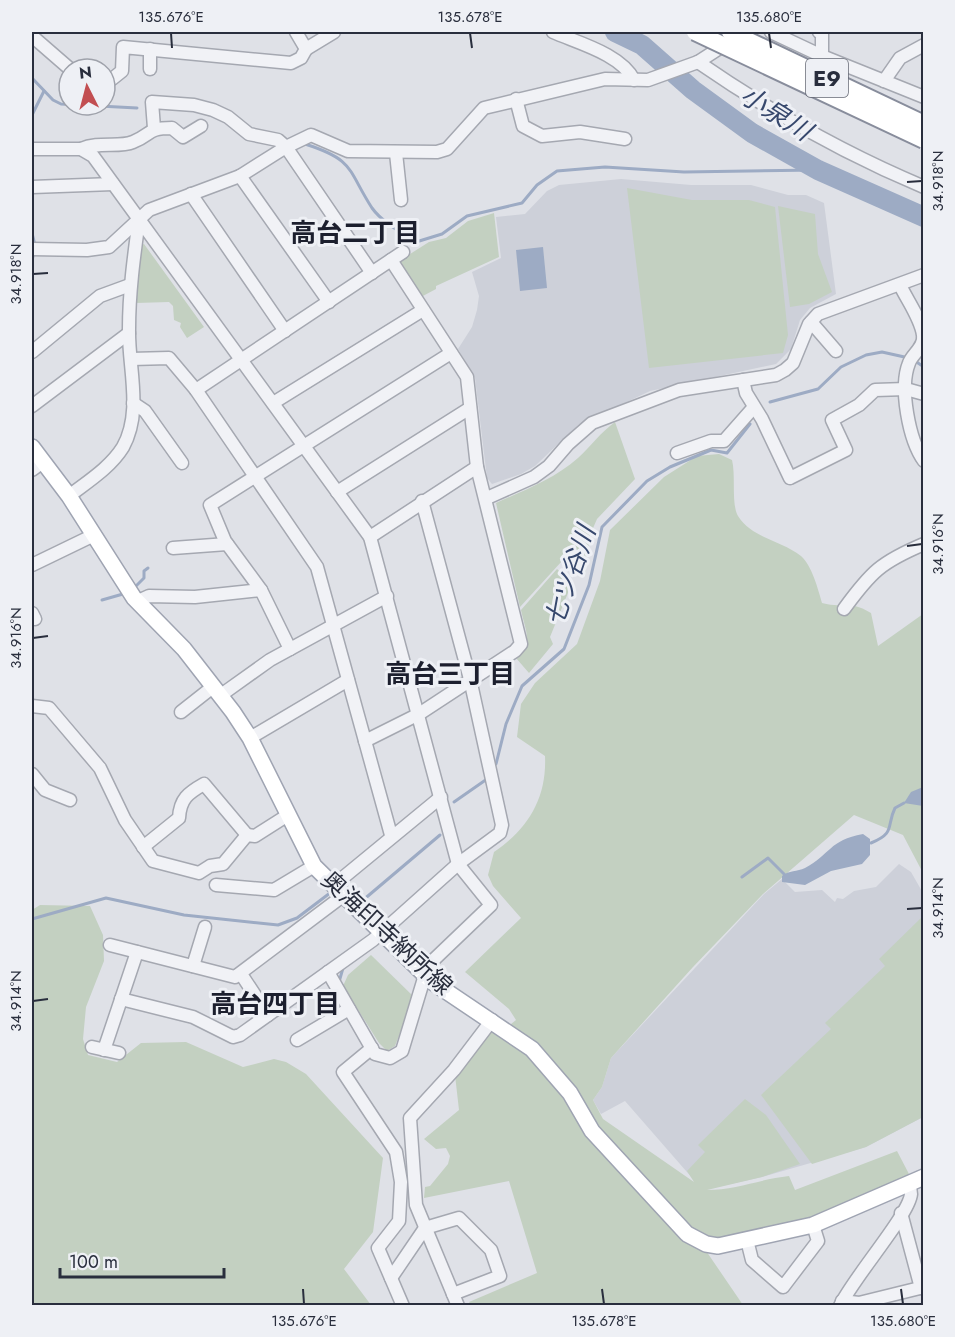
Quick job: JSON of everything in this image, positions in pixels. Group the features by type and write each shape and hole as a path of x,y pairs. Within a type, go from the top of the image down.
{"highway":[{"name":"E9","path":"695,32 924,140"},
{"name":"E9","path":"730,32 924,124"}],"main road":[{"name":"奥海印寺納所線","path":"32,447 37,466 69,496 138,602 184,649 217,690 250,738 314,866 423,973 532,1049 570,1093 592,1131 687,1234 706,1244 718,1245 813,1225 916,1181"}],"street":[{"path":"296,32 306,49"},
{"path":"117,75 122,71 123,47 291,63 301,58 306,49 334,32"},
{"path":"553,32 612,59 630,71 634,80"},
{"path":"32,249 87,250 109,247 149,210 240,176 286,147 311,135 348,151 428,154 447,149 484,108 605,79 648,80 694,62 744,32"},
{"path":"771,32 822,56 924,97"},
{"path":"819,32 822,33 822,56"},
{"path":"32,36 57,58"},
{"path":"884,81 900,58 924,45"},
{"path":"150,49 150,69"},
{"path":"694,62 829,143 875,168 924,187"},
{"path":"516,99 523,126 542,136 580,132 625,139"},
{"path":"154,128 152,102 194,105 228,117 249,134 278,140 286,147 372,273"},
{"path":"32,149 81,148 95,143 132,143 154,128 172,128 183,137 201,126"},
{"path":"81,148 93,156 114,184 370,537 458,864 491,905 423,973 402,1052 390,1058 375,1054 328,972"},
{"path":"396,153 401,200"},
{"path":"240,176 329,302"},
{"path":"32,187 114,184"},
{"path":"191,194 285,331"},
{"path":"69,496 106,467 123,446 131,423 133,403 129,333 130,285 139,219"},
{"path":"195,390 404,252"},
{"path":"365,741 419,714 515,651 521,644 477,467 467,377 391,260"},
{"path":"486,498 534,477 549,466 568,444 592,423 680,390 776,375 793,363 811,322 818,314 924,275"},
{"path":"32,352 100,296 130,285"},
{"path":"900,285 923,334 923,340 911,359 906,389 911,438 924,461"},
{"path":"273,404 423,310"},
{"path":"811,322 836,351"},
{"path":"32,406 129,333"},
{"path":"290,649 261,590 227,544 210,505 451,353"},
{"path":"131,359 169,358 195,390 254,479 317,567 391,835"},
{"path":"743,380 790,478 846,450 832,420 859,405 875,390 906,389 924,394"},
{"path":"133,403 146,411 182,463"},
{"path":"337,492 470,408"},
{"path":"677,453 711,441 724,441 758,412"},
{"path":"370,537 477,467"},
{"path":"121,999 193,1017 233,1037 268,1015 381,932 458,864 500,833 502,825 470,679 422,501"},
{"path":"32,565 94,534"},
{"path":"173,548 227,544"},
{"path":"844,609 875,569 894,556 924,544"},
{"path":"138,602 149,596 195,597 261,590"},
{"path":"181,712 387,596"},
{"path":"250,738 348,680"},
{"path":"32,706 49,708 100,768 124,820 153,861 199,873 210,866 223,864 247,835"},
{"path":"32,774 45,790 70,800"},
{"path":"143,847 179,818 180,805 187,793 204,784 247,835 255,836 288,815"},
{"path":"110,945 235,977 339,890 391,835 441,797"},
{"path":"216,885 274,890 314,866"},
{"path":"193,966 205,927"},
{"path":"119,1053 98,1049 121,999 137,952"},
{"path":"241,974 268,1015"},
{"path":"297,1040 349,1009"},
{"path":"391,1278 425,1228 459,1218 491,1251 500,1276 455,1300 425,1228 416,1205 410,1118 454,1070 492,1020"},
{"path":"372,1048 343,1072 396,1152 401,1182 399,1221 378,1248 403,1305"},
{"path":"902,1214 922,1287 859,1303 841,1303 855,1278 902,1214 916,1181"},
{"path":"747,1240 752,1260 783,1287 818,1241 813,1225"}],"shaded area":[{"path":"621,179 691,185 751,185 788,195 806,195 824,203 836,294 810,308 800,320 791,349 776,364 650,391 578,425 535,466 521,474 492,484 487,478 475,378 458,349 472,327 477,310 479,296 472,272 501,258 496,217 525,214 547,191 559,185"},
{"path":"899,864 911,872 923,893 923,1117 866,1147 762,1177 708,1189 700,1187 625,1101 601,1114 593,1100 602,1087 611,1058 764,894 782,879 795,892 822,890 835,902 837,898 843,899 854,891 876,887"}],"green space":[{"path":"627,188 692,200 749,200 775,207 788,335 783,353 649,368"},
{"path":"778,206 815,214 818,254 832,292 809,304 790,307"},
{"path":"494,213 499,257 436,286 436,289 421,297 399,261 429,242 446,238 468,221"},
{"path":"144,244 204,327 187,338 180,327 181,323 174,320 173,306 169,302 136,303 135,248"},
{"path":"615,422 635,479 597,519 590,535 585,576 562,561 520,607 496,503 539,484 559,472 578,458"},
{"path":"719,454 732,460 738,516 751,530 793,551 805,560 822,603 857,606 871,613 878,646 923,614 923,873 903,835 854,815 763,894 693,967 611,1058 602,1087 593,1100 603,1119 694,1182 687,1171 705,1152 698,1145 745,1099 766,1115 800,1164 762,1177 707,1190 789,1176 795,1190 897,1151 909,1174 899,1185 812,1218 700,1242 743,1305 471,1305 469,1302 537,1273 509,1181 424,1198 425,1187 430,1186 448,1164 450,1156 446,1148 436,1149 424,1139 459,1110 455,1075 488,1033 494,1031 499,1034 516,1020 509,1009 465,972 521,918 493,886 488,875 494,852 526,823 539,799 543,785 545,756 517,737 521,704 535,683 577,644 600,581 610,530 664,477 697,456"},
{"path":"557,569 572,583 550,637 553,644 529,673 516,658 525,646 527,636 521,610"},
{"path":"40,905 90,906 103,935 104,961 86,1007 83,1039 88,1055 117,1062 141,1043 186,1042 243,1067 274,1059 286,1062 306,1074 383,1158 373,1232 344,1269 371,1305 32,1306 32,910"},
{"path":"923,916 923,1117 866,1147 812,1164 761,1095 831,1029 825,1023 885,966 879,959"},
{"path":"371,955 414,997 395,1046 387,1051 379,1043 343,986 348,975"}],"water":[{"path":"543,247 547,288 520,291 516,250"},
{"path":"923,787 923,806 904,803 911,792"},
{"path":"863,834 870,839 870,855 862,864 831,871 805,885 782,882 782,876 785,874 805,868 843,840"}],"waterway":[{"name":"小泉川","path":"615,32 642,45 693,90 752,133 818,170 924,217"},
{"path":"32,78 53,100 61,104 137,108"},
{"path":"32,115 44,91"},
{"path":"305,144 342,161 376,213 392,227 416,242 442,234 467,216 522,203 537,185 557,171 605,167 684,172 818,170"},
{"path":"32,233 35,245"},
{"path":"32,261 34,251"},
{"name":"七ツ谷川","path":"770,402 818,389 841,367 866,355 882,352 909,358"},
{"path":"915,361 924,367"},
{"name":"七ツ谷川","path":"496,764 506,724 522,686 564,649 589,585 602,527 647,481 670,467 711,450 727,453 750,424"},
{"path":"136,586 144,578 144,571 148,568"},
{"path":"102,600 123,594"},
{"name":"七ツ谷川","path":"454,802 487,779"},
{"path":"871,843 884,836 895,808 904,803"},
{"name":"七ツ谷川","path":"379,917 362,901 440,835"},
{"path":"742,877 768,858 784,874"},
{"path":"32,919 106,898 184,915 278,925 297,918 330,893"},
{"path":"339,982 343,968"},
{"path":"330,1013 343,1006"}],"district":[{"name":"高台二丁目","path":"355,233"},
{"name":"高台三丁目","path":"450,674"},
{"name":"高台四丁目","path":"275,1004"}]}
